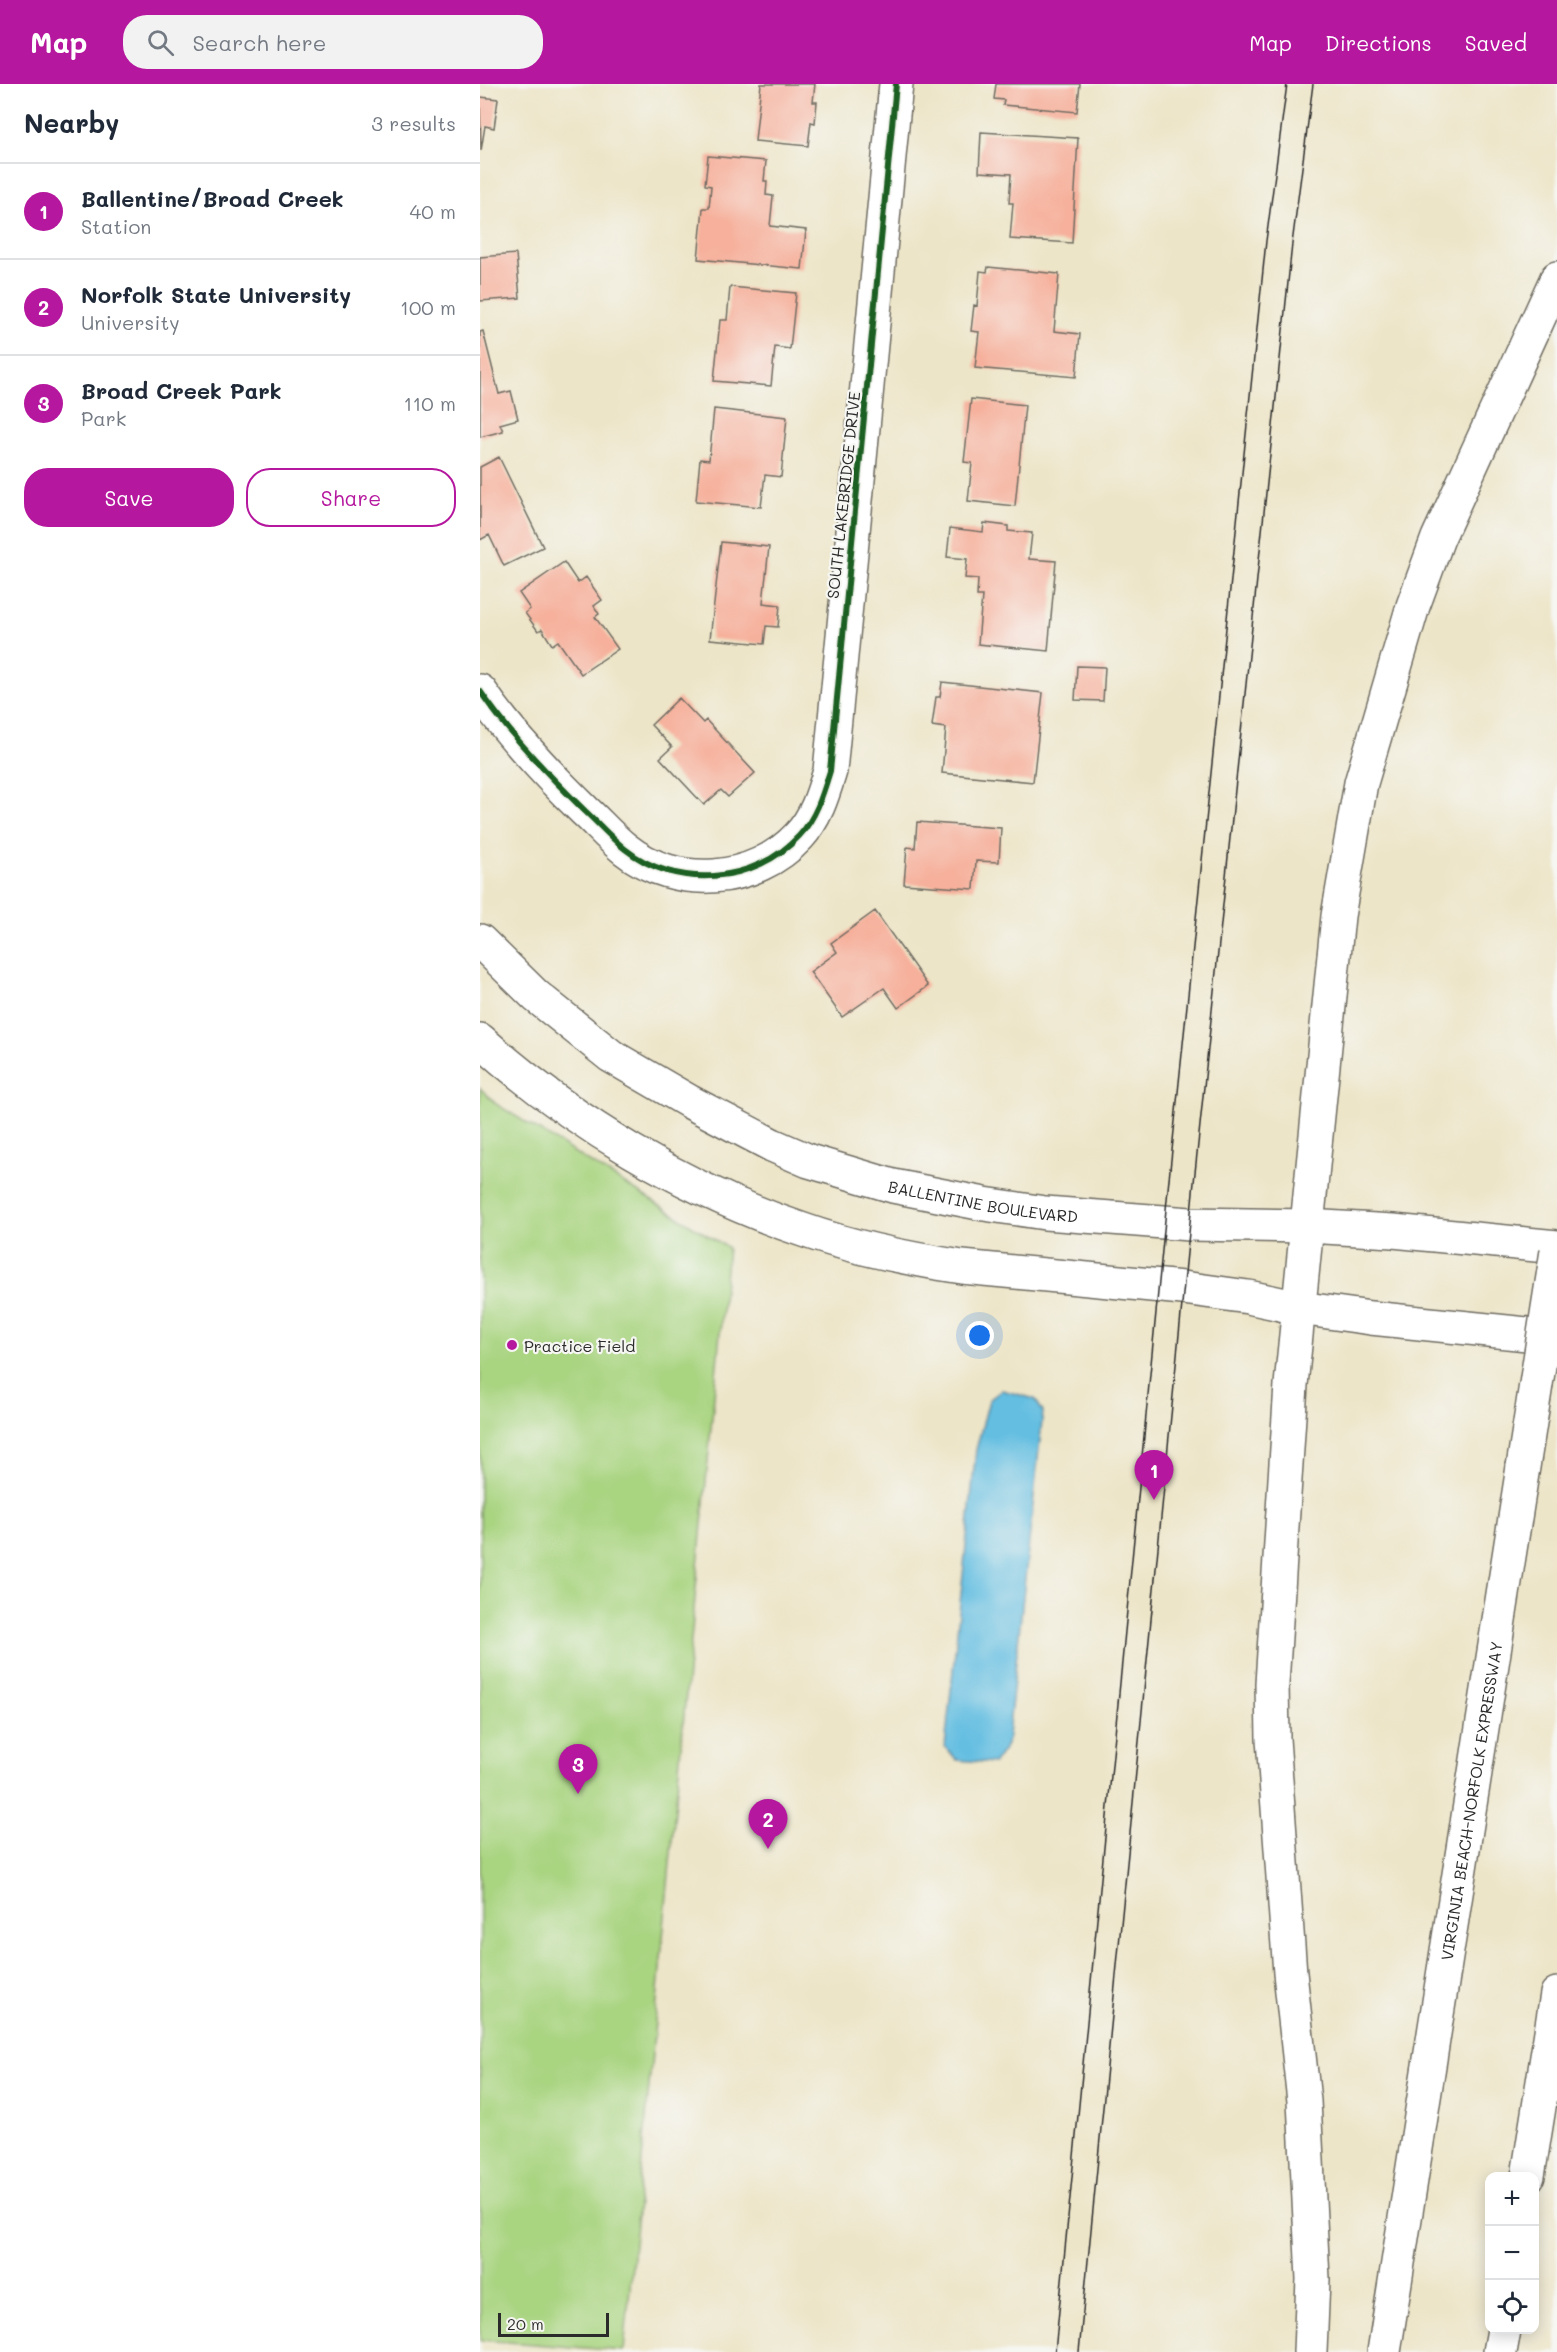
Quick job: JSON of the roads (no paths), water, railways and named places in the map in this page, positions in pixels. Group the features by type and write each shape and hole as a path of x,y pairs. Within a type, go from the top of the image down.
{"main road":[{"name":"SOUTH LAKEBRIDGE DRIVE","path":"480,691 548,774 625,850 649,864 682,875 717,876 745,871 775,857 800,836 818,808 830,771 897,84"},
{"path":"1310,2352 1313,2279 1304,2101 1290,1973 1273,1739 1272,1684 1291,1385 1338,916 1361,783 1413,606 1438,538 1557,278"},
{"name":"BALLENTINE BOULEVARD","path":"480,941 536,996 611,1056 700,1108 772,1145 809,1161 872,1180 924,1193 1045,1212 1190,1224 1308,1226 1393,1232 1557,1249"},
{"path":"480,1040 552,1099 629,1150 716,1195 802,1230 847,1244 935,1263 1004,1272 1183,1288 1371,1318 1557,1337"},
{"name":"VIRGINIA BEACH-NORFOLK EXPRESSWAY","path":"1384,2352 1557,1249"},
{"path":"1529,2172 1557,1994"},
{"path":"1500,2352 1502,2334"}],"water":[{"path":"1002,1390 1035,1399 1043,1412 1007,1745 994,1763 957,1760 945,1747 976,1450 989,1400"}],"tram line":[{"path":"1055,2352 1168,1189 1266,241 1287,84"},
{"path":"1079,2352 1193,1192 1292,244 1313,84"}],"place":[{"name":"Practice Field","path":"512,1345"},
{"name":"Ballentine/Broad Creek","path":"1154,1500"},
{"name":"Broad Creek Park","path":"578,1794"},
{"name":"Norfolk State University","path":"768,1849"}]}
